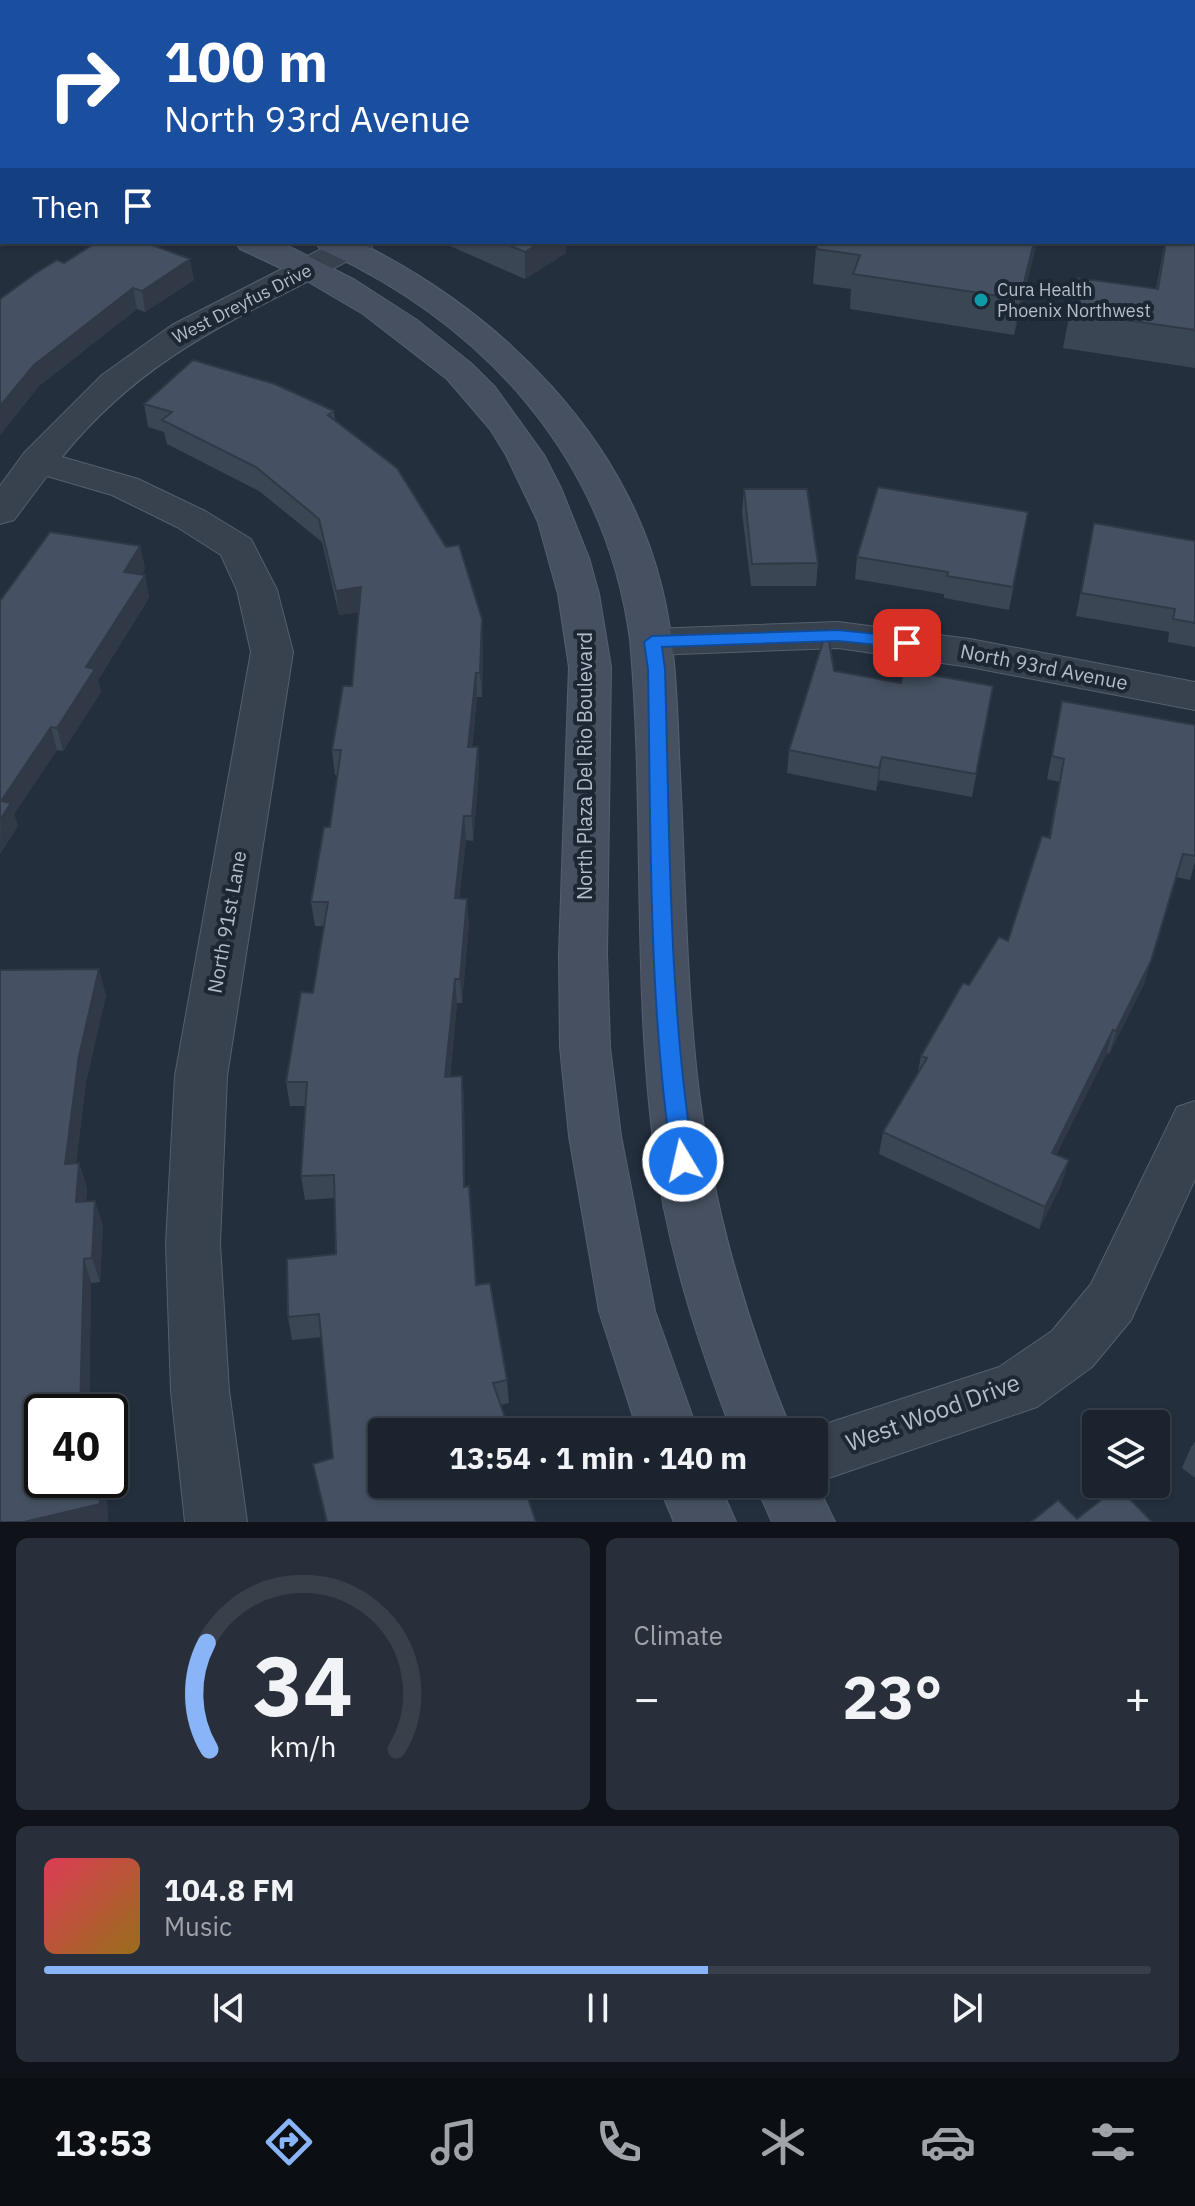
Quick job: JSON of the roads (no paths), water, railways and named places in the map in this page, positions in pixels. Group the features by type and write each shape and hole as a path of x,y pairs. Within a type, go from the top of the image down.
{"street":[{"name":"North Plaza Del Rio Boulevard","path":"270,244 336,251 453,313 526,380 568,428 606,493 634,557 656,669 663,948 675,1109 691,1212 715,1302 757,1418"},
{"name":"North Plaza Del Rio Boulevard","path":"336,251 381,311 481,393 515,441 563,537 585,619 590,667 583,954 585,1047 595,1136 627,1311 663,1418"},
{"name":"West Dreyfus Drive","path":"0,512 37,461 92,402 159,347 336,251"},
{"path":"515,441 568,428"},
{"name":"North 91st Lane","path":"37,461 125,487 191,519 237,548 257,590 272,652 201,1076 193,1244 200,1391 216,1522"},
{"name":"North 93rd Avenue","path":"652,642 838,635 970,653 1195,696"},
{"name":"West Wood Drive","path":"828,1450 1016,1388 1072,1349 1111,1302 1195,1122"},
{"path":"792,1498 804,1522"}],"place":[{"name":"Cura Health Phoenix Northwest","path":"981,300"}]}
